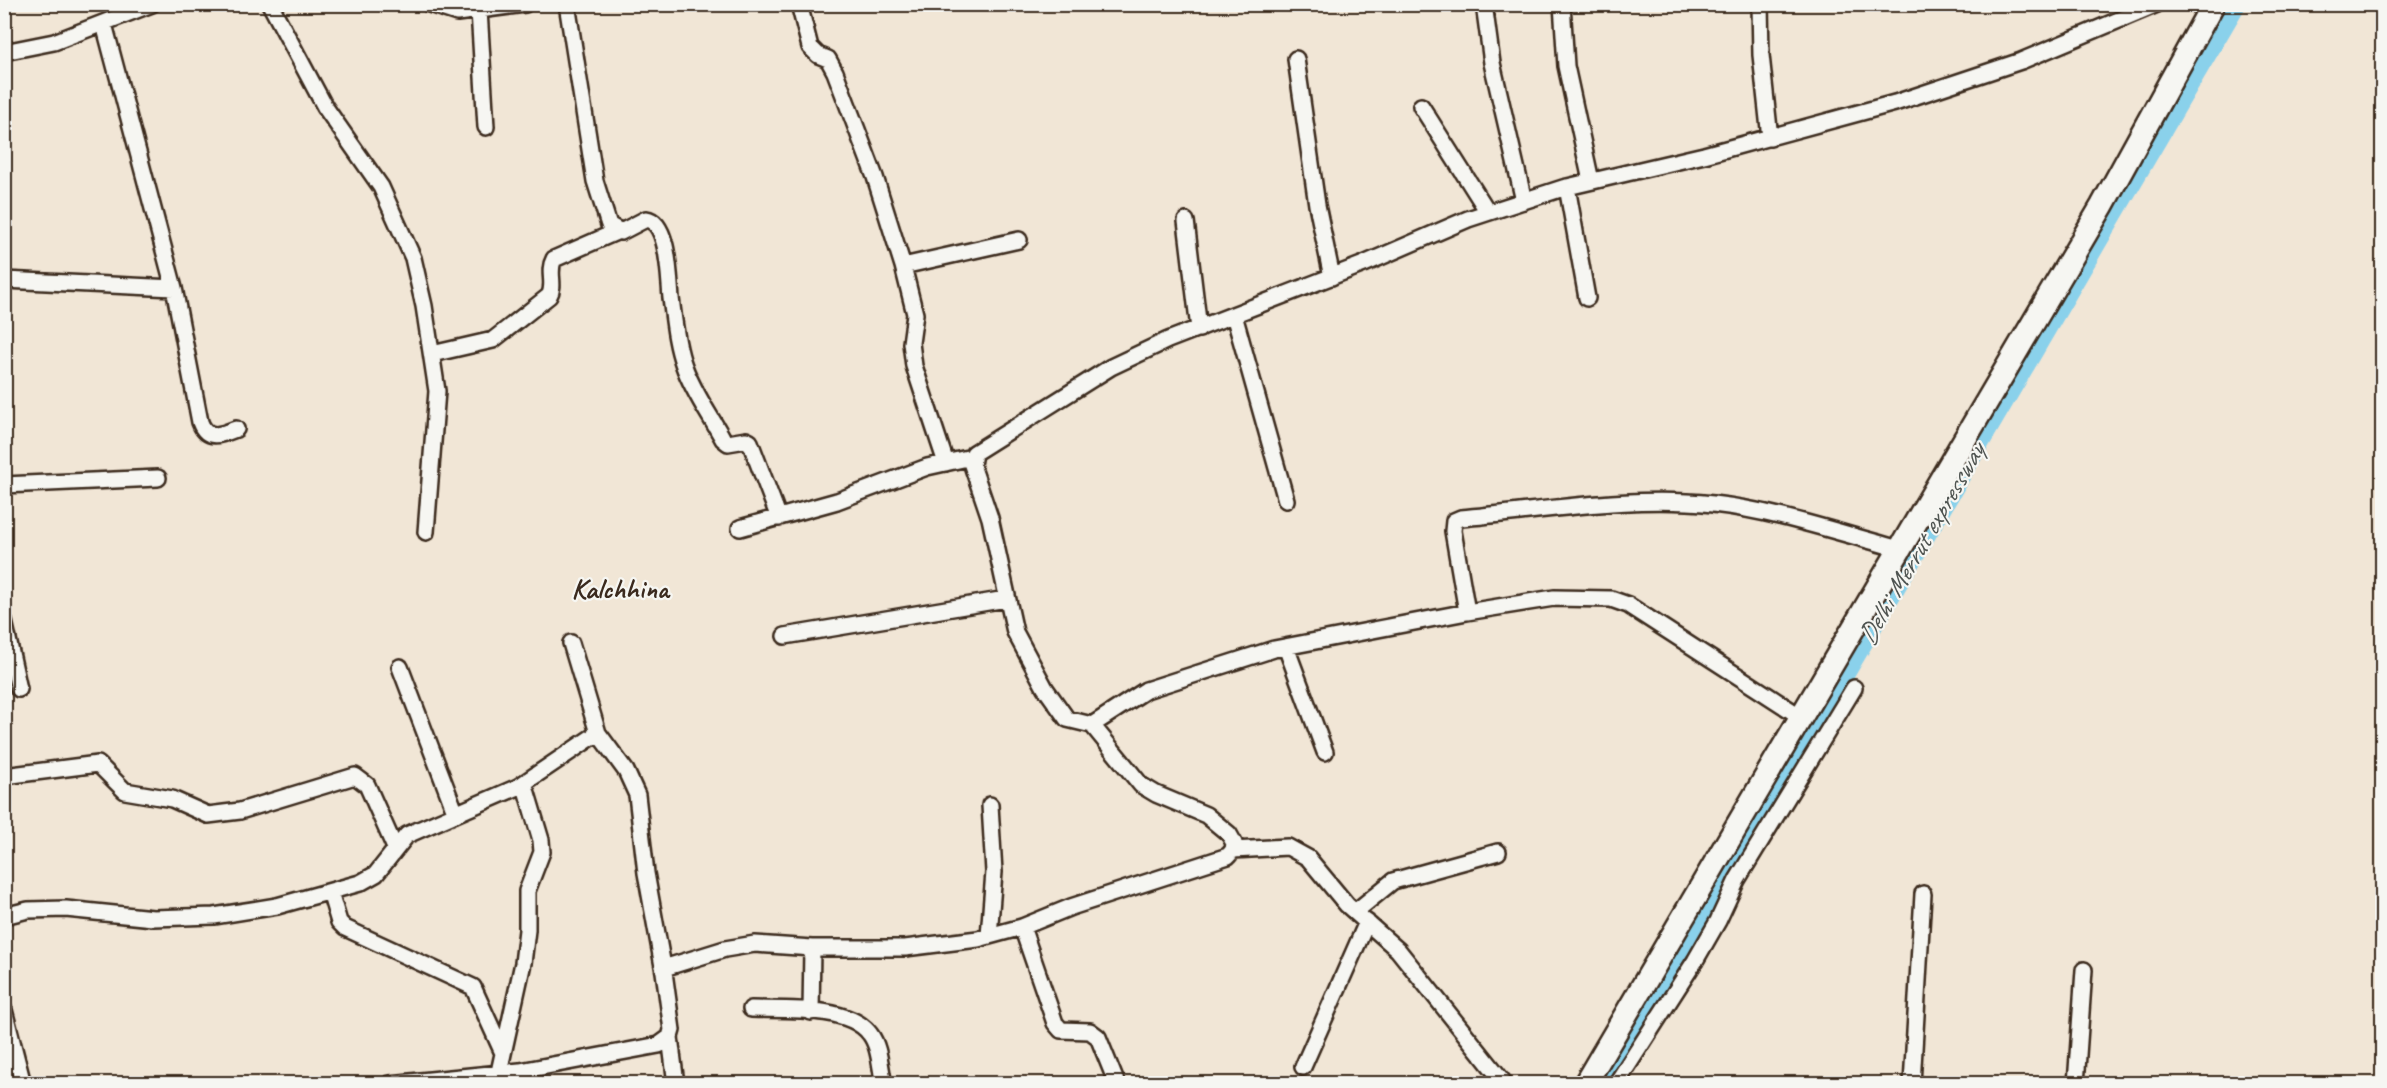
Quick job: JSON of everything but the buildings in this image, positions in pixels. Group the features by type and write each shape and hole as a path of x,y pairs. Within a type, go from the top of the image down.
{"street":[{"path":"4,52 54,42 152,4"},
{"path":"270,4 314,87 381,187 400,224 413,258 432,354 437,417 426,532"},
{"path":"429,4 457,12 525,4"},
{"path":"567,4 595,181 609,225 616,232"},
{"path":"799,4 810,47 818,55 828,59 835,72 875,177 903,266 915,314 911,343 914,366 946,463"},
{"path":"1484,4 1492,63 1524,201"},
{"path":"1562,4 1566,66 1591,181"},
{"path":"1760,4 1761,55 1770,138"},
{"path":"740,528 837,501 899,477 972,457 980,448 1111,367 1199,328 1332,277 1488,212 1567,187 1770,138 1896,103 2021,61 2157,4"},
{"path":"1585,1083 2096,216 2213,4"},
{"path":"479,10 486,127"},
{"path":"104,24 174,288 203,430 210,436 220,436 236,429"},
{"path":"1296,59 1317,205 1332,277"},
{"path":"1421,106 1488,212"},
{"path":"1567,187 1587,298"},
{"path":"432,354 493,340 549,296 552,291 550,269 554,259 616,232 624,231 646,219 653,221 658,227 667,256 675,325 684,367 723,439 728,443 746,440 750,442 779,518"},
{"path":"1186,221 1199,328"},
{"path":"903,266 1019,240"},
{"path":"4,280 174,288"},
{"path":"1234,315 1286,500"},
{"path":"972,457 974,473 990,518 1006,600 1015,632 1062,714 1071,722 1092,724 1146,690 1244,657 1286,646 1554,598 1611,599 1643,614 1801,717"},
{"path":"4,485 158,478"},
{"path":"1467,612 1453,531 1454,521 1461,518 1637,502 1713,504 1753,511 1900,549"},
{"path":"785,636 1006,600"},
{"path":"4,621 19,689"},
{"path":"571,643 598,733 626,771 638,795 646,873 672,1030 670,1037 676,1083"},
{"path":"1286,646 1325,752"},
{"path":"400,667 456,814"},
{"path":"1616,1083 1695,961 1718,921 1737,879 1854,688"},
{"path":"1092,724 1141,785 1206,815 1220,824 1234,843 1233,850"},
{"path":"4,916 28,910 66,909 153,918 214,916 266,908 330,892 370,879 407,835 524,783 598,733"},
{"path":"4,776 98,764 125,791 172,799 208,815 240,811 355,776 367,785 394,848"},
{"path":"499,1071 526,945 526,891 542,852 541,840 524,783"},
{"path":"989,936 994,872 990,805"},
{"path":"664,972 674,964 741,946 905,948 939,945 989,936 1022,927 1071,907 1219,860 1233,850 1276,847 1297,850 1308,858 1361,917 1398,950 1498,1081"},
{"path":"1303,1067 1361,917 1393,881 1498,852"},
{"path":"330,892 339,922 345,928 473,987 503,1053"},
{"path":"1912,1083 1923,894"},
{"path":"1022,927 1055,1023 1061,1030 1090,1031 1098,1037 1117,1083"},
{"path":"811,1012 812,948"},
{"path":"2076,1083 2084,970"},
{"path":"751,1009 811,1012 849,1019 870,1034 877,1050 884,1083"},
{"path":"4,1010 23,1083"},
{"path":"390,1083 499,1071 520,1071 651,1048 670,1037"}],"waterway":[{"name":"Delhi Merrut expressway","path":"1605,1084 2236,4"}],"district":[{"name":"Kalchhina","path":"620,588"}]}
